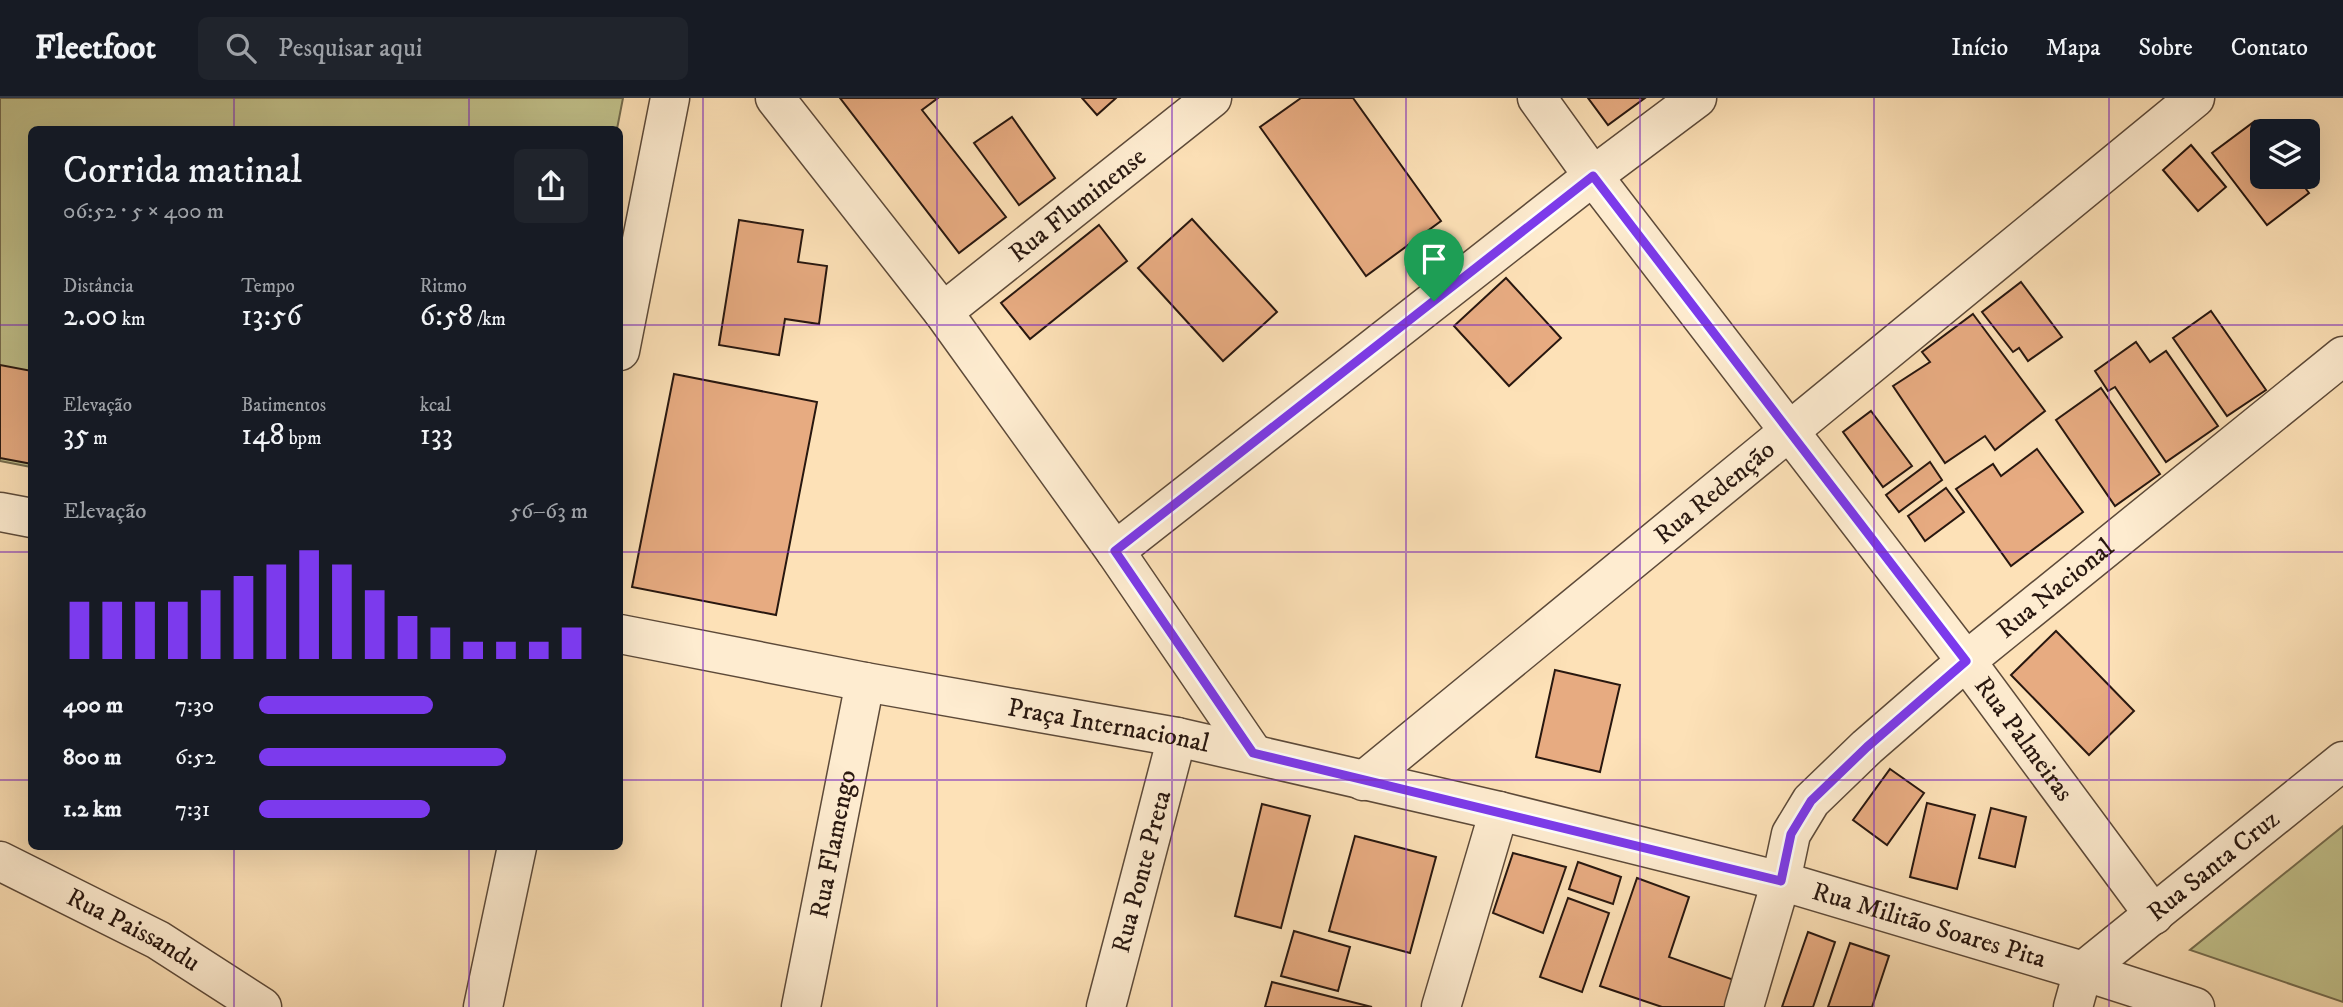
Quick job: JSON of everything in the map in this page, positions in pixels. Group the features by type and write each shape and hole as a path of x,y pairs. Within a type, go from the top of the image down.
{"street":[{"path":"623,336 670,98"},
{"name":"Praça Internacional","path":"775,98 943,312 1115,551 1253,753"},
{"name":"Rua Fluminense","path":"943,312 1212,98"},
{"name":"Rua Palmeiras","path":"1537,98 1593,176 1966,661 2154,915"},
{"path":"1115,551 1593,176 1697,98"},
{"name":"Rua Redenção","path":"1363,781 2195,98"},
{"name":"Rua Nacional","path":"1744,1007 1781,881 1791,834 1811,801 1867,747 1966,661 2343,356"},
{"path":"0,512 28,517"},
{"name":"Praça Internacional","path":"623,635 1253,753"},
{"name":"Rua Flamengo","path":"801,1007 865,682"},
{"name":"Rua Ponte Preta","path":"1106,1007 1177,737"},
{"name":"Rua Militão Soares Pita","path":"1253,753 1781,881 2195,1007"},
{"name":"Rua Santa Cruz","path":"2083,971 2343,761"},
{"path":"1441,1007 1499,811"},
{"path":"483,1007 516,850"},
{"name":"Rua Paissandu","path":"0,862 158,940 262,1007"},
{"path":"2073,1007 2083,971"}],"green space":[{"path":"0,98 623,98 618,126 28,126 28,466 0,461"},
{"path":"2343,826 2343,1002 2190,950"}],"building":[{"path":"840,98 938,98 922,110 1006,217 959,253"},
{"path":"1082,98 1116,98 1097,115"},
{"path":"1301,98 1353,98 1441,221 1366,276 1260,127"},
{"path":"1588,98 1645,98 1608,125"},
{"path":"1012,117 1055,178 1019,205 974,143"},
{"path":"2250,125 2250,189 2306,189 2309,193 2267,225 2212,153"},
{"path":"2191,145 2226,187 2198,211 2163,170"},
{"path":"1192,219 1277,312 1223,361 1138,268"},
{"path":"739,220 803,230 798,262 827,266 819,324 785,319 779,355 719,345"},
{"path":"1099,225 1127,261 1030,339 1001,303"},
{"path":"1506,278 1561,338 1509,386 1454,326"},
{"path":"2021,282 2062,337 2028,361 2019,348 2013,352 1982,312"},
{"path":"2211,311 2266,390 2227,416 2173,338"},
{"path":"1973,314 2045,411 1995,450 1985,436 1945,463 1893,386 1930,362 1922,352"},
{"path":"2136,342 2150,362 2166,351 2218,426 2166,462 2115,387 2108,391 2095,371"},
{"path":"0,365 28,370 28,463 0,458"},
{"path":"674,374 817,402 776,615 632,587"},
{"path":"2101,388 2160,474 2115,506 2056,420"},
{"path":"1871,411 1912,466 1883,487 1843,432"},
{"path":"2037,449 2083,512 2011,566 1956,489 1993,464 2001,476"},
{"path":"1930,462 1942,480 1899,512 1886,495"},
{"path":"1946,488 1964,512 1925,541 1908,516"},
{"path":"2056,631 2134,711 2089,755 2011,675"},
{"path":"1555,670 1620,685 1600,772 1536,757"},
{"path":"1890,769 1924,793 1887,845 1853,820"},
{"path":"1927,803 1975,815 1957,889 1910,877"},
{"path":"1262,804 1310,816 1281,928 1235,916"},
{"path":"1991,808 2026,817 2015,867 1979,858"},
{"path":"1355,836 1436,857 1410,953 1329,931"},
{"path":"1513,853 1566,867 1543,933 1493,913"},
{"path":"1578,862 1621,877 1613,904 1569,889"},
{"path":"1637,878 1689,897 1669,957 1737,981 1728,1007 1662,1007 1600,986"},
{"path":"1568,898 1609,913 1582,992 1540,977"},
{"path":"1294,931 1350,947 1338,991 1281,976"},
{"path":"1808,932 1835,942 1813,1007 1782,1007"},
{"path":"1850,943 1889,956 1872,1007 1828,1007"},
{"path":"1272,982 1372,1007 1265,1007"}],"route":[{"path":"1593,176 1966,661 1867,747 1811,801 1791,834 1781,881 1253,753 1115,551 1434,301 1593,176"}]}
